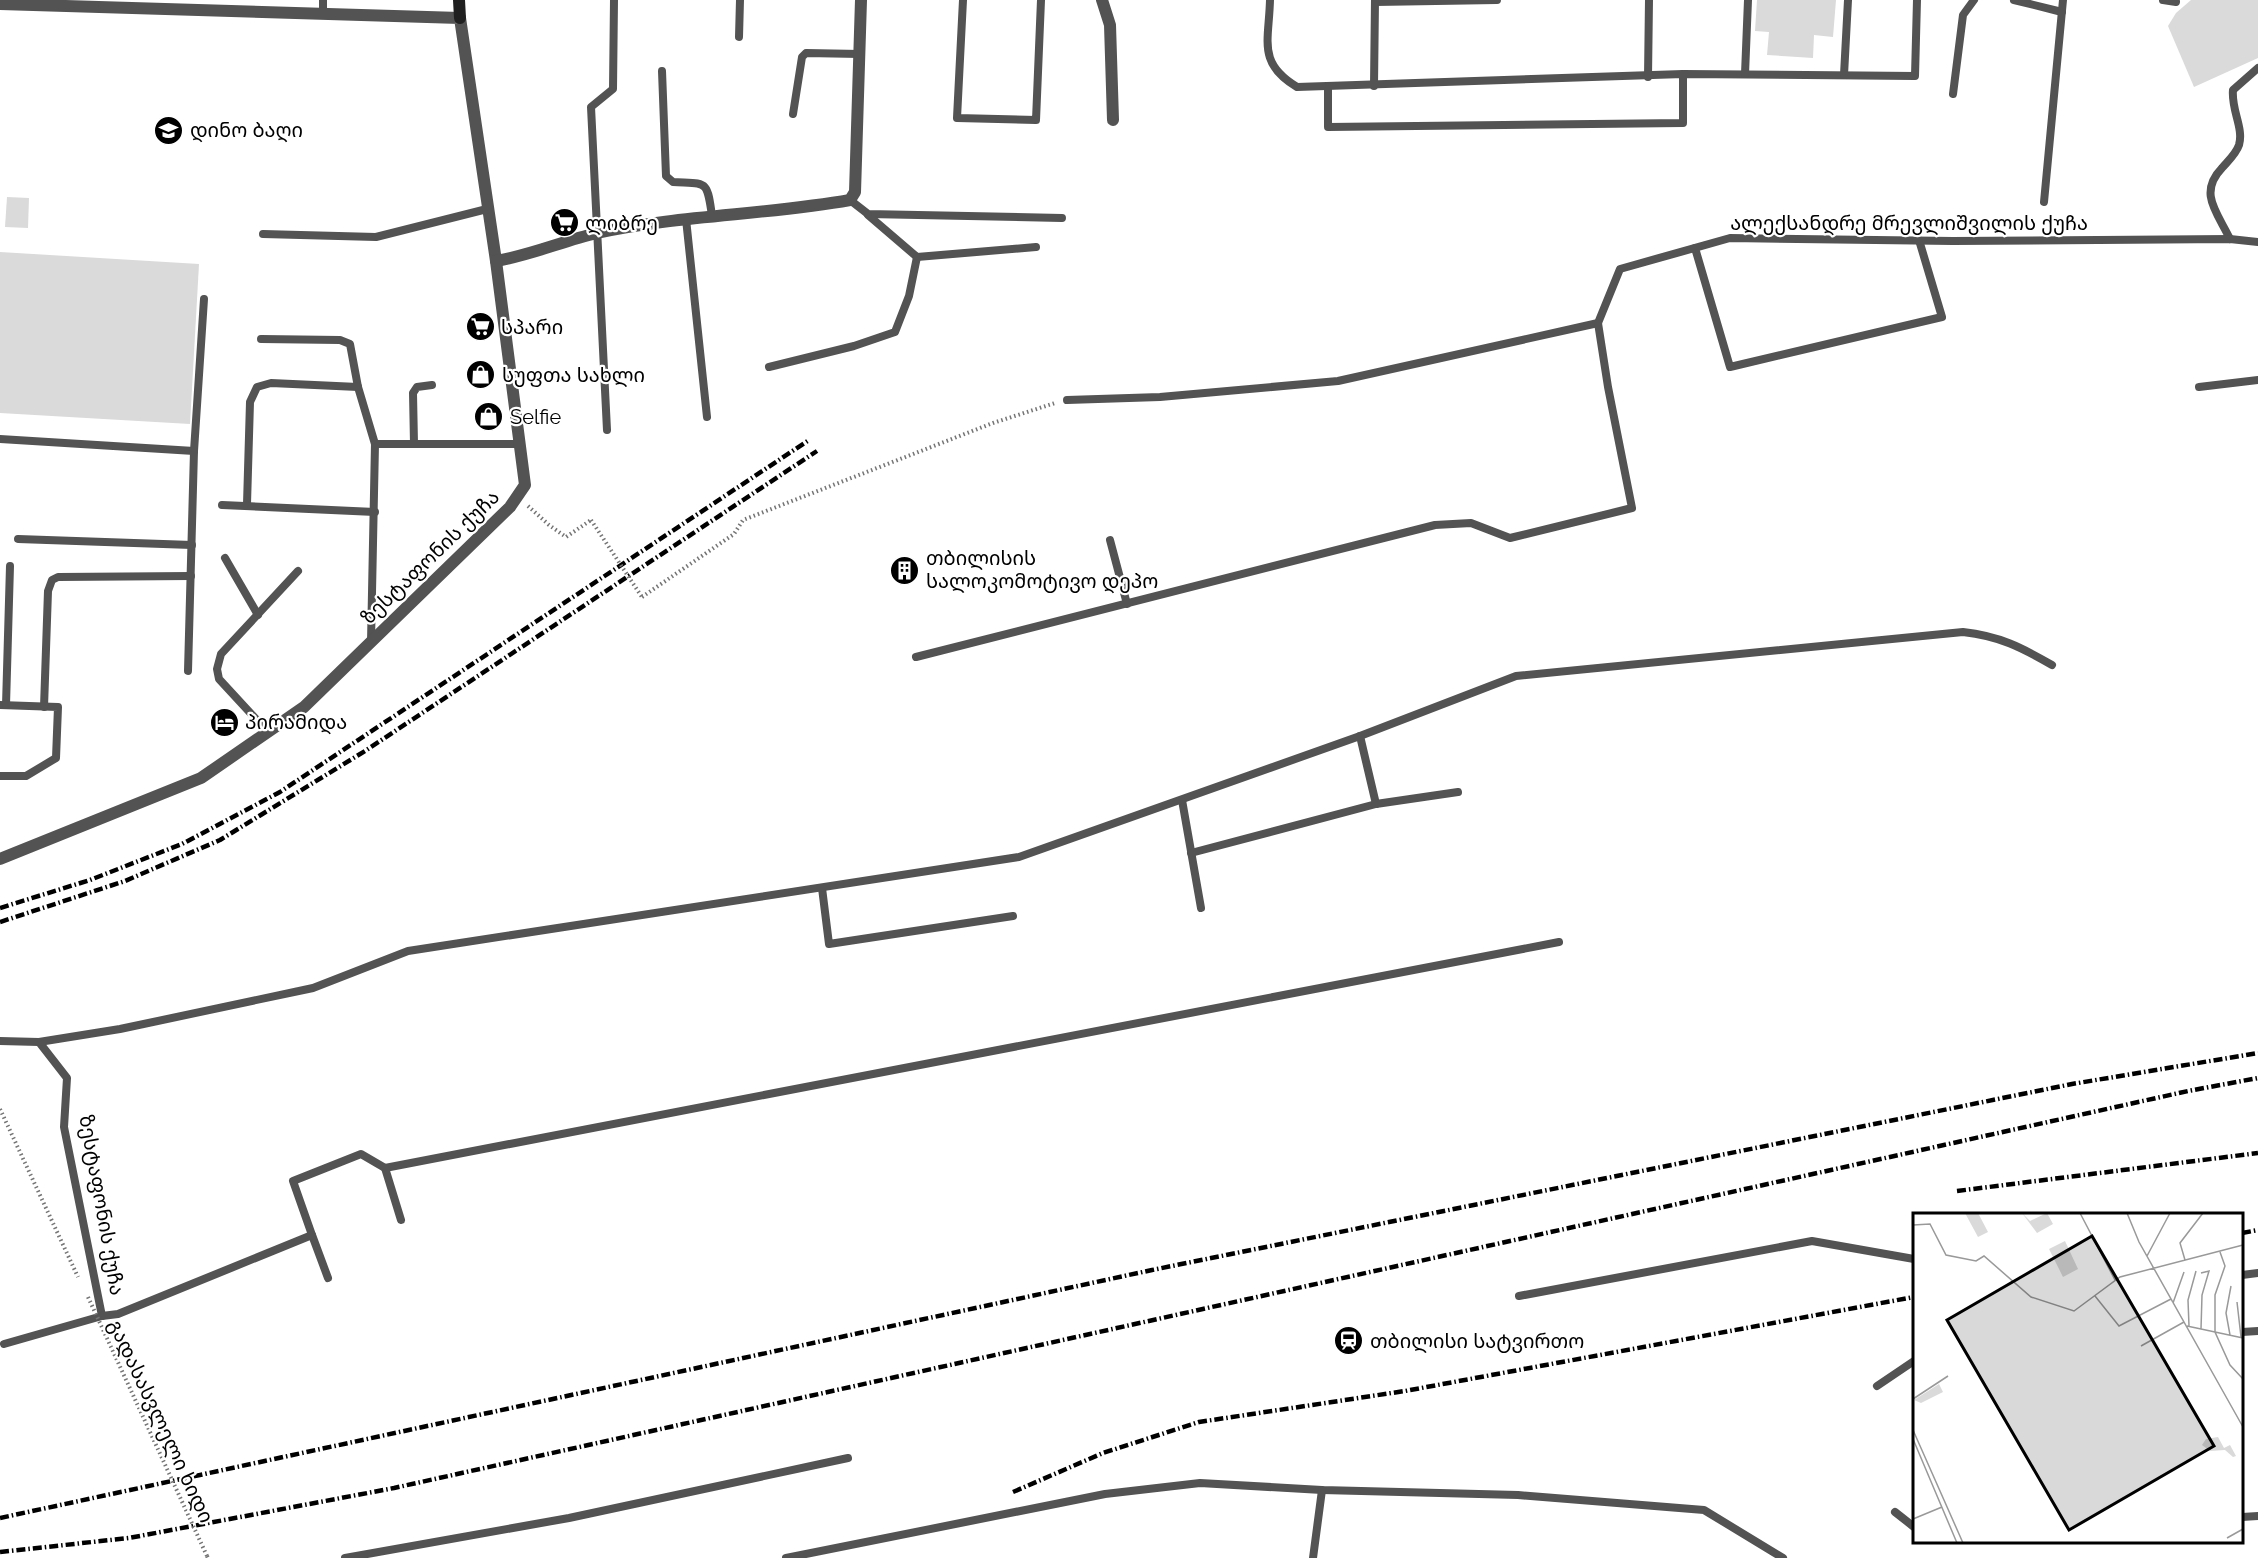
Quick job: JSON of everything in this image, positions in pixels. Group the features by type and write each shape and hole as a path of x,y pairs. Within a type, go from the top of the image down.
{"street":[{"name":"ზესტაფონის ქუჩა","path":"0,859 201,778 304,707 519,497 525,485 459,0"},
{"path":"496,261 518,257 596,233 686,219 850,200 855,192 861,0"},
{"path":"1102,0 1110,25 1113,120"},
{"path":"0,4 460,18"}],"lane":[{"path":"323,0 323,14"},
{"path":"607,430 591,107 613,89 614,0"},
{"path":"739,37 740,0"},
{"path":"963,0 957,118 1036,120 1041,0"},
{"path":"1270,0 1269,61 1279,76 1297,87 1648,77 1683,74 1915,76 1917,0"},
{"path":"1374,86 1375,1 1497,0"},
{"path":"1648,77 1649,0"},
{"path":"1745,74 1748,0"},
{"path":"1844,75 1848,0"},
{"path":"1953,94 1963,15 1974,0"},
{"path":"2014,0 2062,12"},
{"path":"2044,202 2063,0"},
{"path":"2163,0 2176,2"},
{"path":"793,114 802,57 806,53 860,54"},
{"path":"2230,239 2209,194 2211,179 2234,154 2240,143 2239,128 2231,103 2233,90 2258,68"},
{"path":"662,71 666,176 673,182 705,184 709,190 712,216"},
{"path":"1328,86 1328,127 1683,123 1683,74"},
{"path":"850,200 917,257 1036,247"},
{"path":"263,234 376,237 488,209"},
{"path":"868,214 1062,218"},
{"path":"686,219 707,417"},
{"name":"ალექსანდრე მრევლიშვილის ქუჩა","path":"1598,323 1620,269 1730,238 2230,239 2258,242"},
{"path":"1695,248 1730,367 1942,317 1919,240"},
{"path":"769,367 854,346 895,332 909,296 917,257"},
{"path":"188,671 194,451 204,299"},
{"path":"916,657 1435,525 1471,523 1510,537 1632,508 1598,323 1338,381 1160,397 1067,400"},
{"path":"261,339 346,341 352,350 358,387 375,444 372,642"},
{"path":"2199,387 2258,380"},
{"path":"247,504 250,402 257,387 262,383 271,382 358,387"},
{"path":"414,444 413,393 417,387 432,385"},
{"path":"0,439 194,451"},
{"path":"375,444 520,444"},
{"path":"222,505 247,504 375,512"},
{"path":"18,539 192,545"},
{"path":"1110,540 1127,604"},
{"path":"225,558 258,615"},
{"path":"0,776 26,776 56,758 58,707 3,705 10,566"},
{"path":"268,732 219,679 217,669 221,654 298,571"},
{"path":"44,707 48,591 52,580 58,577 191,576"},
{"path":"0,1041 39,1042 120,1029 313,988 408,951 1018,858 1360,736 1516,676 1963,632 1993,636 2022,648 2052,665"},
{"path":"1360,736 1376,804"},
{"path":"1191,853 1376,804 1458,792"},
{"path":"1182,800 1201,908"},
{"path":"822,888 829,944 1013,916"},
{"path":"328,1278 293,1181 361,1154 385,1168 1559,942"},
{"name":"ზესტაფონის ქუჩა","path":"39,1042 68,1078 64,1127 102,1316"},
{"path":"385,1168 401,1220"},
{"path":"4,1344 102,1316 118,1314 312,1235"},
{"path":"1519,1296 1812,1241 1913,1259"},
{"path":"2243,1275 2258,1273"},
{"path":"2243,1332 2258,1331"},
{"path":"1877,1386 1913,1362"},
{"path":"345,1558 569,1518 848,1458"},
{"path":"786,1558 1105,1494 1200,1483 1322,1490 1518,1495 1704,1510 1783,1558"},
{"path":"1313,1558 1322,1490"},
{"path":"1895,1512 1913,1526"},
{"path":"2243,1517 2258,1516"}],"path":[{"path":"519,497 549,525 566,537 591,520 642,597 734,534 743,520 993,423 1067,400"},
{"path":"0,1109 81,1282"},
{"name":"გადასასვლელი ხიდი","path":"88,1297 208,1558"}],"shaded area":[{"path":"1757,0 1836,0 1833,37 1814,35 1813,58 1767,55 1769,32 1755,31"},
{"path":"2191,0 2258,0 2258,58 2194,87 2168,26 2176,13"},
{"path":"7,197 29,198 28,228 5,227"},
{"path":"0,252 199,264 190,424 0,413"}],"railway":[{"path":"0,908 90,880 182,844 280,792 809,440"},
{"path":"0,922 125,881 220,840 365,751 817,451"},
{"path":"0,1518 1152,1270 2072,1084 2258,1053"},
{"path":"0,1552 129,1538 394,1488 2188,1091 2258,1078"},
{"path":"1957,1191 2258,1153"},
{"path":"2243,1233 2258,1230"},
{"path":"1013,1492 1103,1453 1199,1422 1405,1391 1913,1297"}],"place":[{"name":"დინო ბაღი","path":"169,130"},
{"name":"ლიბრე","path":"564,223"},
{"name":"სპარი","path":"480,327"},
{"name":"სუფთა სახლი","path":"481,375"},
{"name":"Selfie","path":"489,417"},
{"name":"თბილისის სალოკომოტივო დეპო","path":"905,570"},
{"name":"პირამიდა","path":"224,722"},
{"name":"თბილისი სატვირთო","path":"1349,1341"}]}
